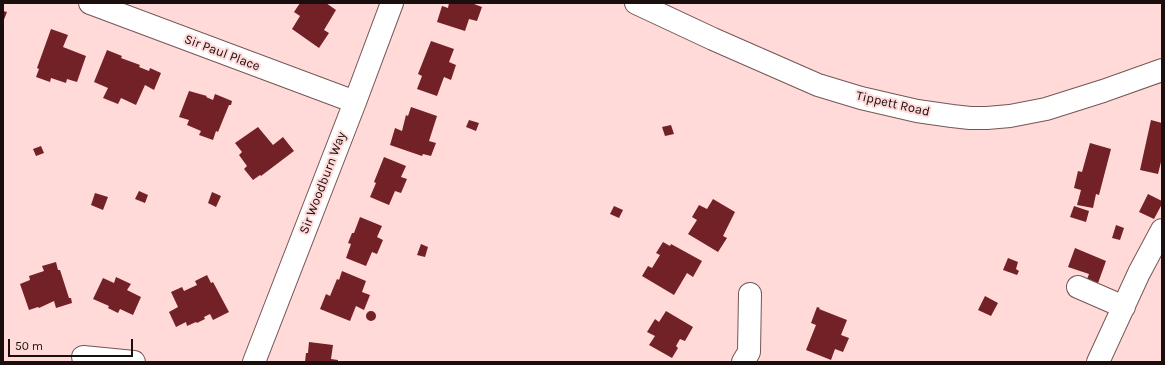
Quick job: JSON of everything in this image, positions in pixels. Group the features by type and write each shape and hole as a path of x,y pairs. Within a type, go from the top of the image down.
{"street":[{"name":"Sir Paul Place","path":"90,3 355,102"},
{"name":"Sir Woodburn Way","path":"254,362 392,3"},
{"name":"Tippett Road","path":"636,3 818,85 861,98 917,111 952,116 987,118 1046,110 1162,70"},
{"path":"1098,362 1139,273 1162,230"},
{"path":"1078,287 1124,307"},
{"path":"743,362 749,352 750,294"},
{"path":"83,357 134,362"}],"building":[{"path":"300,3 326,3 336,10 324,30 329,33 319,48 292,29 300,16 294,12"},
{"path":"449,3 474,3 482,7 477,21 469,19 465,31 437,22 442,6 448,8"},
{"path":"3,11 7,12 3,22"},
{"path":"51,29 68,35 63,47 86,56 77,82 67,79 66,83 51,78 50,82 36,77 39,69 37,68"},
{"path":"431,41 454,49 449,62 456,65 451,80 444,77 437,96 417,89 422,76 418,74"},
{"path":"107,50 122,56 121,58 140,65 139,67 149,71 150,68 161,73 154,90 145,85 136,105 121,98 118,104 103,98 108,88 94,82"},
{"path":"189,91 207,96 206,97 213,100 215,94 232,101 218,132 216,131 213,140 199,135 201,131 187,125 189,120 179,117"},
{"path":"411,107 437,116 429,141 436,143 431,156 423,154 422,156 390,145 395,128 402,131 406,115 408,116"},
{"path":"469,120 479,123 476,131 466,127"},
{"path":"1151,120 1162,123 1162,163 1161,162 1158,174 1140,170"},
{"path":"671,125 674,134 665,136 662,127"},
{"path":"258,127 273,145 283,137 294,151 261,176 260,175 253,180 244,169 247,166 239,155 242,152 235,143"},
{"path":"1090,143 1111,149 1099,195 1096,194 1093,208 1077,205 1081,190 1074,188 1078,171 1082,172"},
{"path":"41,146 44,153 36,156 33,149"},
{"path":"384,157 406,166 401,177 407,179 401,193 395,191 389,205 370,197"},
{"path":"139,191 148,195 145,203 135,199"},
{"path":"212,192 221,196 216,207 208,203"},
{"path":"95,193 108,197 103,210 91,205"},
{"path":"1148,194 1162,201 1162,204 1154,219 1139,212"},
{"path":"713,199 735,212 723,236 727,238 718,252 688,234 697,220 692,217 699,205 707,209"},
{"path":"614,206 623,210 619,218 610,214"},
{"path":"1074,206 1089,211 1086,222 1070,217"},
{"path":"360,217 382,226 377,237 383,240 377,254 372,252 366,266 346,258 351,244 348,243 352,233 354,233"},
{"path":"1116,225 1124,228 1120,240 1112,238"},
{"path":"663,242 670,246 671,244 702,261 693,277 687,273 674,295 642,276 648,266 652,268 660,255 656,253"},
{"path":"421,244 428,247 425,257 417,255"},
{"path":"1075,248 1106,261 1097,286 1086,282 1089,274 1068,267"},
{"path":"1008,258 1018,262 1016,269 1019,271 1017,275 1003,270"},
{"path":"56,262 72,303 56,308 54,301 39,308 29,310 20,284 30,280 29,276 44,271 42,266"},
{"path":"342,271 366,281 362,292 370,295 364,310 356,306 350,321 320,309 326,294 330,296"},
{"path":"207,275 211,283 213,282 229,312 213,320 210,314 204,317 205,319 197,323 196,322 187,326 186,322 176,327 169,312 178,307 171,292 182,287 184,291 197,285 195,281"},
{"path":"116,277 131,284 127,290 141,297 133,315 120,309 118,313 108,308 109,306 93,299 103,278 114,283"},
{"path":"985,296 998,303 991,316 978,310"},
{"path":"817,307 847,320 841,335 849,338 843,352 835,349 831,360 806,350 816,325 811,323"},
{"path":"369,311 373,311 375,312 375,320 369,321 366,318 366,314"},
{"path":"666,311 693,327 685,341 680,339 676,346 678,348 672,358 649,345 655,336 647,332 655,319 659,322"},
{"path":"309,342 333,345 331,359 338,360 338,362 305,362"}]}
